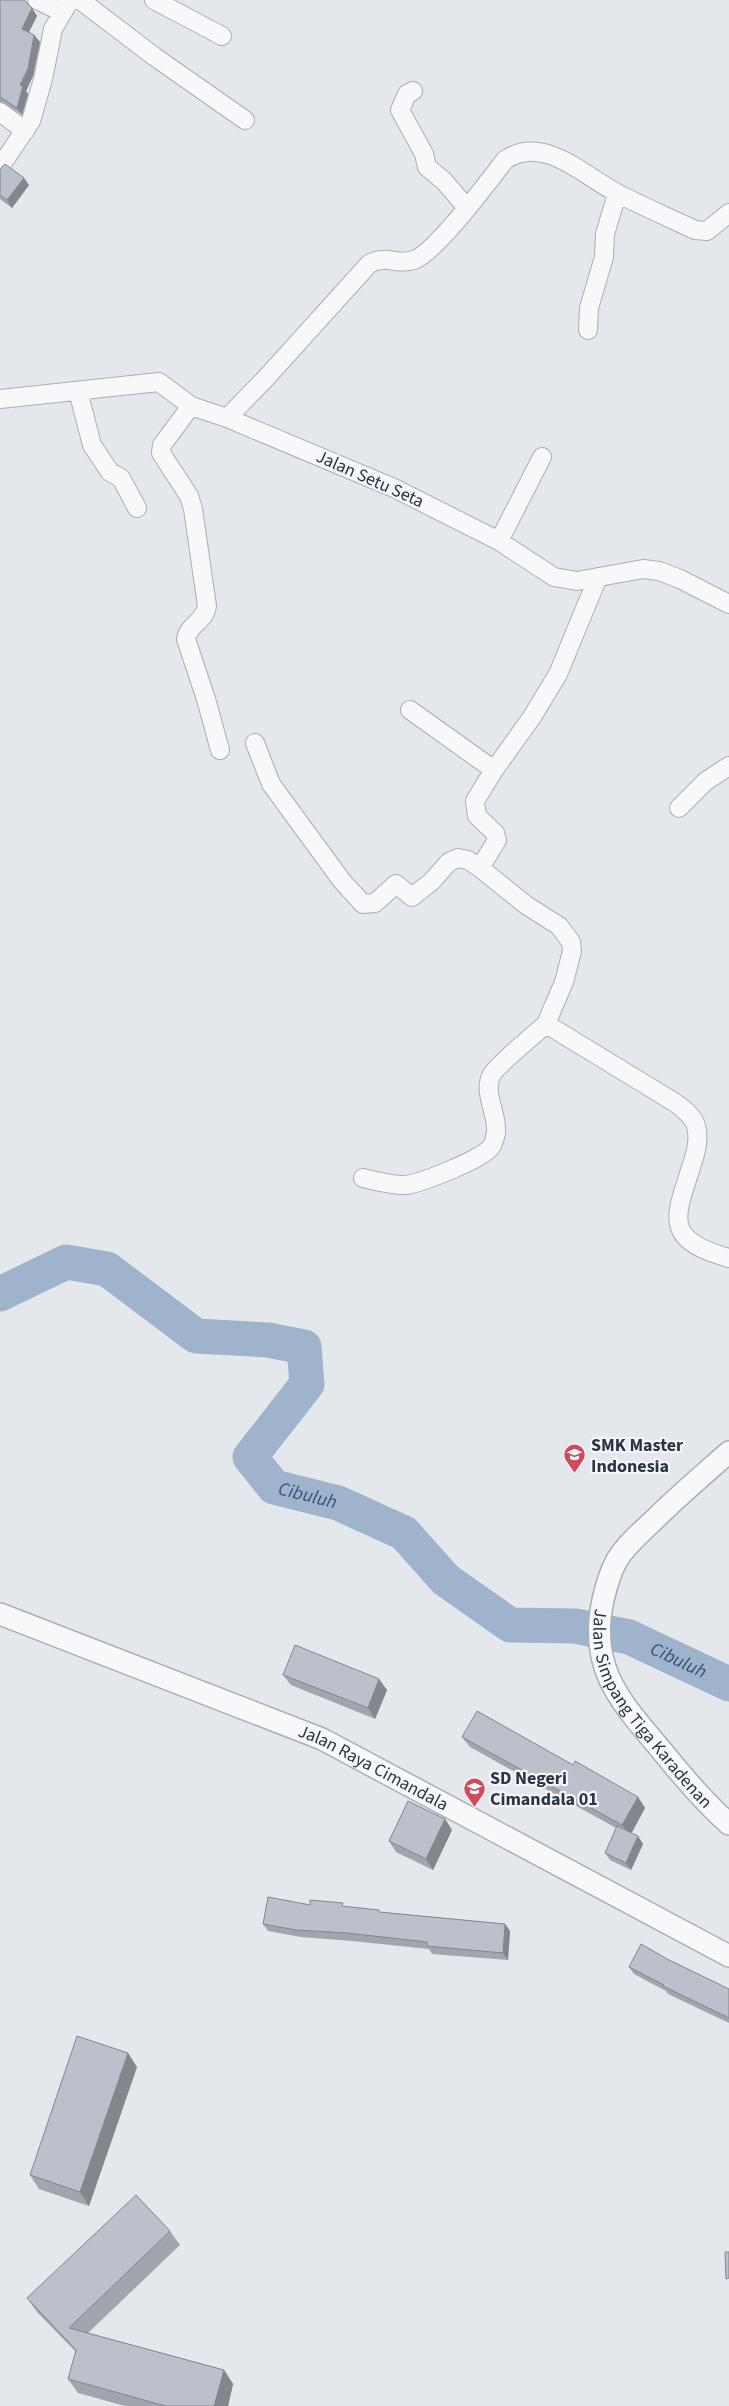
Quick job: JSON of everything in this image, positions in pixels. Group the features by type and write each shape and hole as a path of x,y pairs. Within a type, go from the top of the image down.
{"street":[{"path":"0,167 31,122 43,79 53,29 66,6 37,0"},
{"path":"80,0 155,57 245,120"},
{"path":"154,0 222,36"},
{"path":"413,91 407,94 400,110 424,154 427,167 444,181 467,208"},
{"path":"0,112 24,132"},
{"path":"227,418 266,378 369,264 386,258 403,262 415,260 450,228 506,160 515,154 528,152 561,160 584,171 617,194 702,232 707,231 729,213"},
{"path":"588,330 588,308 604,257 605,234 617,194"},
{"name":"Jalan Setu Seta","path":"0,399 159,382 191,406 227,418 362,474 499,541 554,577 577,581 642,569 659,571 728,599"},
{"path":"78,391 92,445 110,472 121,478 137,508"},
{"path":"191,406 162,445 161,453 189,496 193,509 207,606 206,614 188,632 186,639 206,698 220,750"},
{"path":"499,541 542,457"},
{"path":"480,868 497,840 495,832 476,816 475,801 494,770 532,717 558,674 598,577"},
{"path":"410,710 494,770"},
{"path":"255,743 271,784 342,881 363,904 375,903 397,884 412,897 431,882 449,862 458,858 480,868 526,905 559,926 571,942 572,951 564,982 546,1024 496,1068 489,1079 489,1092 495,1116 496,1133 491,1147 484,1153 449,1171 415,1184 392,1184 363,1178"},
{"path":"679,808 706,781 729,766"},
{"path":"546,1024 688,1113 695,1124 697,1148 677,1213 680,1231 691,1244 706,1252 729,1258"},
{"name":"Jalan Simpang Tiga Karadenan","path":"729,1452 630,1543 616,1562 607,1586 599,1621 599,1646 610,1683 628,1710 710,1808 729,1824"},
{"name":"Jalan Raya Cimandala","path":"0,1614 322,1739 729,1956"}],"building":[{"path":"0,0 24,0 32,8 22,29 34,35 28,69 20,85 23,86 17,108 0,97"},
{"path":"5,164 24,178 7,200 0,195 0,169"},
{"path":"295,1645 379,1679 368,1708 283,1675"},
{"path":"477,1711 573,1765 575,1761 638,1797 622,1825 462,1737"},
{"path":"408,1801 445,1819 426,1859 389,1841"},
{"path":"617,1826 638,1836 626,1863 605,1853"},
{"path":"268,1897 310,1905 310,1900 343,1903 342,1906 379,1910 379,1912 505,1924 503,1953 427,1946 427,1942 347,1933 296,1930 263,1924"},
{"path":"641,1944 667,1959 729,1989 729,2018 629,1967"},
{"path":"77,2036 128,2053 80,2192 30,2175"},
{"path":"136,2195 170,2231 69,2328 224,2370 214,2406 166,2406 68,2379 76,2350 27,2298"},
{"path":"725,2252 729,2252 729,2278 726,2279"}],"waterway":[{"name":"Cibuluh","path":"0,1294 66,1262 107,1269 196,1336 268,1340 304,1347 307,1384 250,1457 274,1487 338,1503 404,1533 446,1580 510,1625 575,1626 629,1637 729,1684"}],"place":[{"name":"SMK Master Indonesia","path":"575,1474"},
{"name":"SD Negeri Cimandala 01","path":"474,1807"}]}
